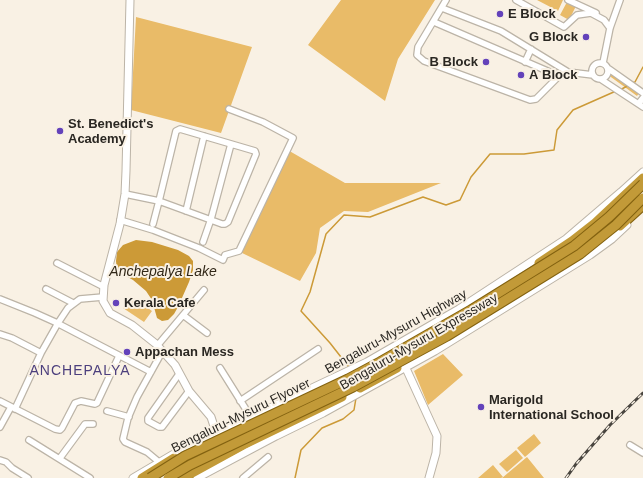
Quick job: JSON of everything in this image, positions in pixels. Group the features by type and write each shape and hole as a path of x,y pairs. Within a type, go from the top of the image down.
{"highway":[{"name":"Bengaluru-Mysuru Highway","path":"142,478 216,435 368,363 488,295 582,233 595,223 643,178"},
{"name":"Bengaluru-Mysuru Flyover","path":"150,478 185,456 348,379 448,324 544,266 574,246 609,218 643,184"},
{"name":"Bengaluru-Mysuru Expressway","path":"168,478 190,465 359,384 453,332 580,254 616,225 643,198"},
{"name":"Bengaluru-Mysuru Expressway","path":"183,478 225,459 323,410 405,366 580,258 643,205"},
{"path":"582,233 593,248"}],"street":[{"path":"130,0 125,194 104,287 103,301 110,312 132,325 160,349 175,366 189,391 211,417 225,459"},
{"path":"446,0 418,47 417,55 424,61 530,100 536,99 559,76 568,72"},
{"path":"516,0 564,27 577,15 591,13 604,20"},
{"path":"568,0 604,16 604,20 610,28"},
{"path":"603,64 610,28 620,0"},
{"path":"442,8 501,31 568,72 593,75 596,79 602,80 617,88 641,105 643,98"},
{"path":"434,22 559,76"},
{"path":"526,62 531,50"},
{"path":"593,75 593,67 598,63 603,64 641,92"},
{"path":"602,80 608,75 609,69"},
{"path":"120,220 153,230 199,248 223,260 225,255 239,251 293,138 263,122 229,109"},
{"path":"125,194 159,201 222,224 227,224 256,154 255,151 204,136 180,130 176,131 159,201 153,224"},
{"path":"186,211 204,136"},
{"path":"203,242 211,219 231,144"},
{"path":"368,363 459,309 566,239 643,172"},
{"name":"Bengaluru-Mysuru Expressway","path":"405,366 476,326 590,255 612,239 643,210"},
{"path":"57,262 104,287"},
{"path":"46,289 73,303"},
{"path":"159,462 147,452 124,440 129,418 137,397 151,372 160,349 183,315 204,290"},
{"path":"0,427 13,408 58,323 73,303 80,299 103,297"},
{"path":"0,300 58,323 151,372"},
{"path":"183,315 207,333"},
{"path":"0,334 12,338 41,353"},
{"path":"240,401 318,349"},
{"path":"0,401 55,429 60,430 75,403 81,401 95,404 97,403 119,356"},
{"path":"405,366 437,436 436,453 429,478"},
{"path":"220,368 252,418"},
{"path":"179,374 148,418 148,421 162,427 189,391"},
{"path":"107,412 129,418"},
{"path":"60,458 85,424 93,424"},
{"path":"133,478 177,452 216,435"},
{"path":"30,440 90,478"},
{"path":"630,445 643,454"},
{"path":"244,478 268,457"},
{"name":"Bengaluru-Mysuru Expressway","path":"197,478 207,476 225,459"},
{"path":"0,460 6,462 12,468 28,478"}],"shaded area":[{"path":"341,0 435,0 398,59 385,101 308,45"},
{"path":"537,0 563,0 558,11"},
{"path":"567,2 576,6 569,20 560,15"},
{"path":"136,17 252,47 221,133 131,110"},
{"path":"606,69 639,93 637,96 604,72"},
{"path":"286,149 345,183 441,183 368,212 344,211 320,228 316,253 300,281 240,252"},
{"path":"131,296 152,311 144,322 123,308"},
{"path":"443,354 463,375 428,405 414,371"},
{"path":"534,434 541,443 525,457 517,448"},
{"path":"516,450 523,458 507,472 499,464"},
{"path":"527,457 544,478 502,478"},
{"path":"493,465 503,477 478,478"}],"water":[{"name":"Anchepalya Lake","path":"136,240 152,242 178,250 189,256 193,261 193,270 189,282 178,307 168,320 162,321 157,318 152,300 146,291 133,280 117,271 117,252 123,245"}],"waterway":[{"path":"632,83 635,82 643,67"},
{"path":"620,90 629,85"},
{"path":"349,369 330,343 301,311 310,292 326,234 344,215 370,217 423,197 446,205 460,200 471,177 490,154 524,154 554,150 557,130 573,110 616,91"},
{"path":"295,478 301,450 322,428 343,419 354,410 356,398"}],"railway":[{"path":"566,478 576,464 610,425 643,393"}],"place":[{"name":"E Block","path":"500,14"},
{"name":"G Block","path":"586,37"},
{"name":"B Block","path":"486,62"},
{"name":"A Block","path":"521,75"},
{"name":"St. Benedict's Academy","path":"60,131"},
{"name":"Kerala Cafe","path":"116,303"},
{"name":"Appachan Mess","path":"127,352"},
{"name":"Marigold International School","path":"481,407"}],"district":[{"name":"ANCHEPALYA","path":"80,371"}]}
